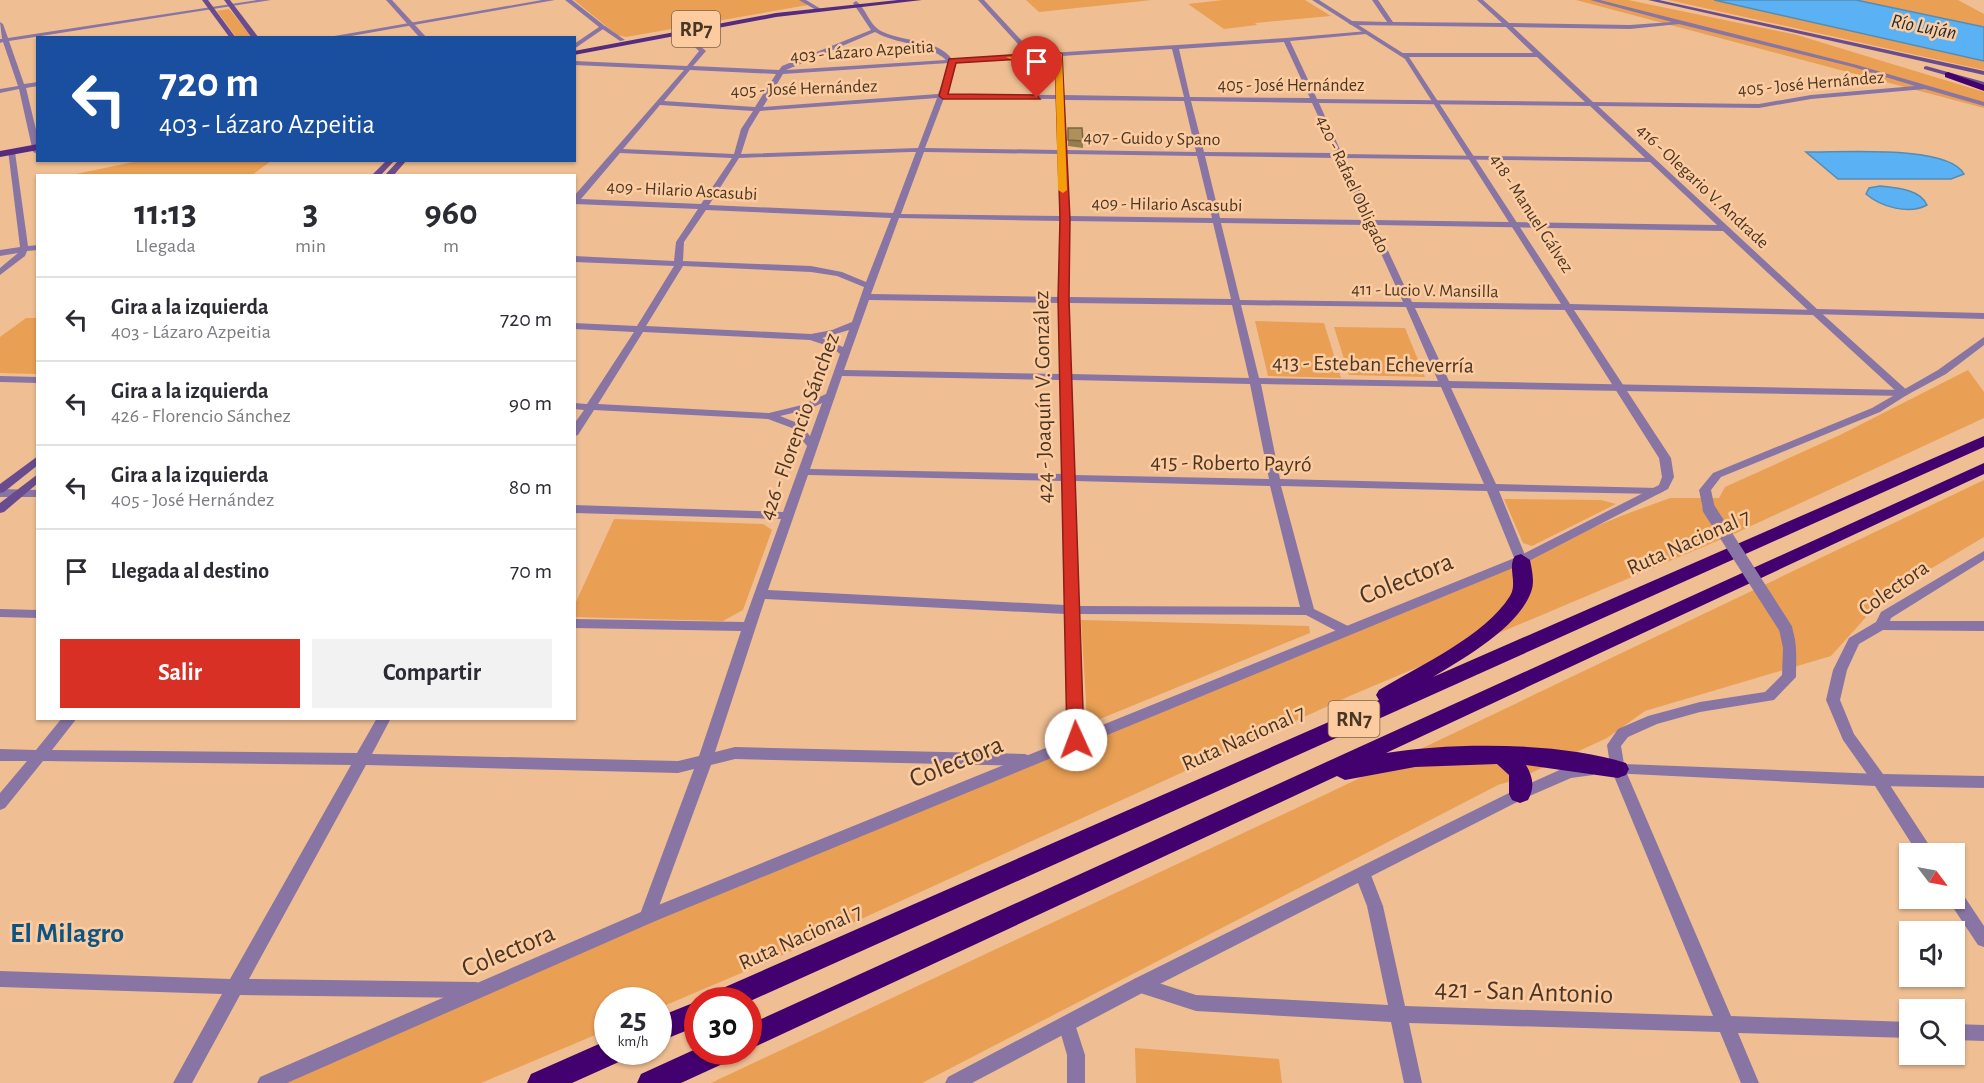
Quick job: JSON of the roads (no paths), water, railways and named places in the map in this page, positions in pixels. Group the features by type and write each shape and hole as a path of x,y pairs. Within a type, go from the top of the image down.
{"highway":[{"path":"1948,75 1984,86"},
{"name":"Ruta Nacional 7","path":"754,987 1984,441"},
{"name":"RN7","path":"762,1032 1984,468"},
{"path":"1318,735 1410,680 1501,620 1521,595 1524,581 1521,560"},
{"path":"1503,757 1520,773 1523,783 1520,794"},
{"path":"1294,786 1358,767 1387,763 1538,757 1618,769"},
{"path":"541,1083 594,1060"},
{"path":"651,1083 690,1065"}],"main road":[{"path":"205,0 231,36"},
{"name":"RP7","path":"857,4 883,0"},
{"name":"RP7","path":"576,49 816,7 918,0"},
{"path":"1651,0 1984,73"},
{"path":"229,3 254,36"},
{"name":"RP7","path":"576,49 816,7"},
{"path":"1812,36 1948,75"},
{"path":"0,157 36,150"},
{"path":"377,174 390,162"},
{"path":"390,174 402,162"},
{"path":"0,491 36,461"},
{"path":"0,509 36,479"}],"street":[{"path":"2,41 211,9 229,3 268,0"},
{"path":"389,0 422,36"},
{"path":"338,36 552,0"},
{"path":"568,0 622,40"},
{"path":"802,0 816,7"},
{"path":"981,0 1032,56"},
{"name":"418 - Manuel Gálvez","path":"1314,0 1403,55 1437,102 1665,458 1668,477 1661,489"},
{"path":"1375,0 1392,24"},
{"name":"416 - Olegario V. Andrade","path":"1480,0 1723,228 1905,393"},
{"path":"1593,0 1855,66 1984,104"},
{"path":"857,4 875,30 915,42 951,61"},
{"path":"1351,23 1650,27 1680,22"},
{"path":"0,24 2,41 22,87 36,146"},
{"path":"576,47 603,27"},
{"path":"576,430 642,329 680,264 680,242 736,156 743,133 781,72 788,65 875,30"},
{"path":"576,200 703,51 681,32"},
{"name":"403 - Lázaro Azpeitia","path":"576,63 781,72 1286,40 1366,32"},
{"name":"420 - Rafael Obligado","path":"1286,40 1410,307 1521,560"},
{"path":"1175,47 1254,381 1275,483 1308,611"},
{"name":"424 - Joaquín V. González","path":"1058,54 1061,98 1060,152 1065,219 1065,377 1076,740"},
{"path":"1403,55 1537,55"},
{"name":"426 - Florencio Sánchez","path":"647,917 705,760 760,594 869,286 943,96 953,65 951,61"},
{"path":"0,91 36,84"},
{"name":"405 - José Hernández","path":"658,103 757,109 943,96 1759,106 1811,97 1923,87"},
{"name":"407 - Guido y Spano","path":"616,151 736,156 922,150 1651,160"},
{"path":"0,272 22,254 24,248 12,155"},
{"name":"409 - Hilario Ascasubi","path":"576,201 897,216 1723,228"},
{"path":"0,253 36,247"},
{"path":"576,259 811,269 839,274 869,286"},
{"name":"411 - Lucio V. Mansilla","path":"866,297 1410,307 1569,307 1984,316"},
{"path":"576,326 811,337 835,332 857,323"},
{"path":"811,337 834,345 846,354"},
{"path":"1750,1083 1618,769 1614,745 1623,734 1653,720 1690,710 1769,696 1789,677 1790,648 1786,629 1709,508 1705,490 1717,475 1876,410 1942,372 1984,340"},
{"name":"413 - Esteban Echeverría","path":"839,373 1905,393"},
{"path":"0,379 36,380"},
{"path":"576,406 769,416 795,410 830,396"},
{"path":"769,416 796,426 812,445"},
{"name":"415 - Roberto Payró","path":"803,472 1661,489"},
{"name":"Colectora","path":"266,1083 647,917 1025,760 1521,560 1661,489"},
{"path":"0,491 36,494"},
{"path":"576,509 788,516"},
{"name":"Colectora","path":"1879,780 1848,736 1833,700 1840,670 1854,641 1881,625 1886,615 1984,555"},
{"path":"760,594 1071,610 1308,611 1345,630"},
{"path":"0,613 36,614"},
{"path":"576,623 749,627"},
{"path":"1881,625 1984,626"},
{"path":"0,804 68,720"},
{"path":"182,1083 383,720"},
{"path":"0,755 362,759 678,767 735,753 1025,760"},
{"path":"954,1083 1140,985 1363,875 1520,794 1569,772 1618,769 1984,782"},
{"path":"1879,780 1920,843"},
{"path":"1363,875 1375,906 1413,1083"},
{"path":"1963,909 1984,940"},
{"path":"0,979 235,987 480,990"},
{"name":"421 - San Antonio","path":"1140,985 1196,1003 1397,1014 1899,1030"},
{"path":"1067,1024 1076,1055 1076,1083"},
{"path":"1965,1032 1984,1032"}],"water":[{"name":"Río Luján","path":"1714,0 1856,0 1984,27 1984,61"},
{"path":"1866,151 1915,154 1954,164 1964,174 1951,179 1838,179 1806,152"},
{"path":"1880,186 1913,192 1927,205 1904,209 1879,203 1866,194 1869,188"}],"district":[{"name":"El Milagro","path":"67,932"}]}
